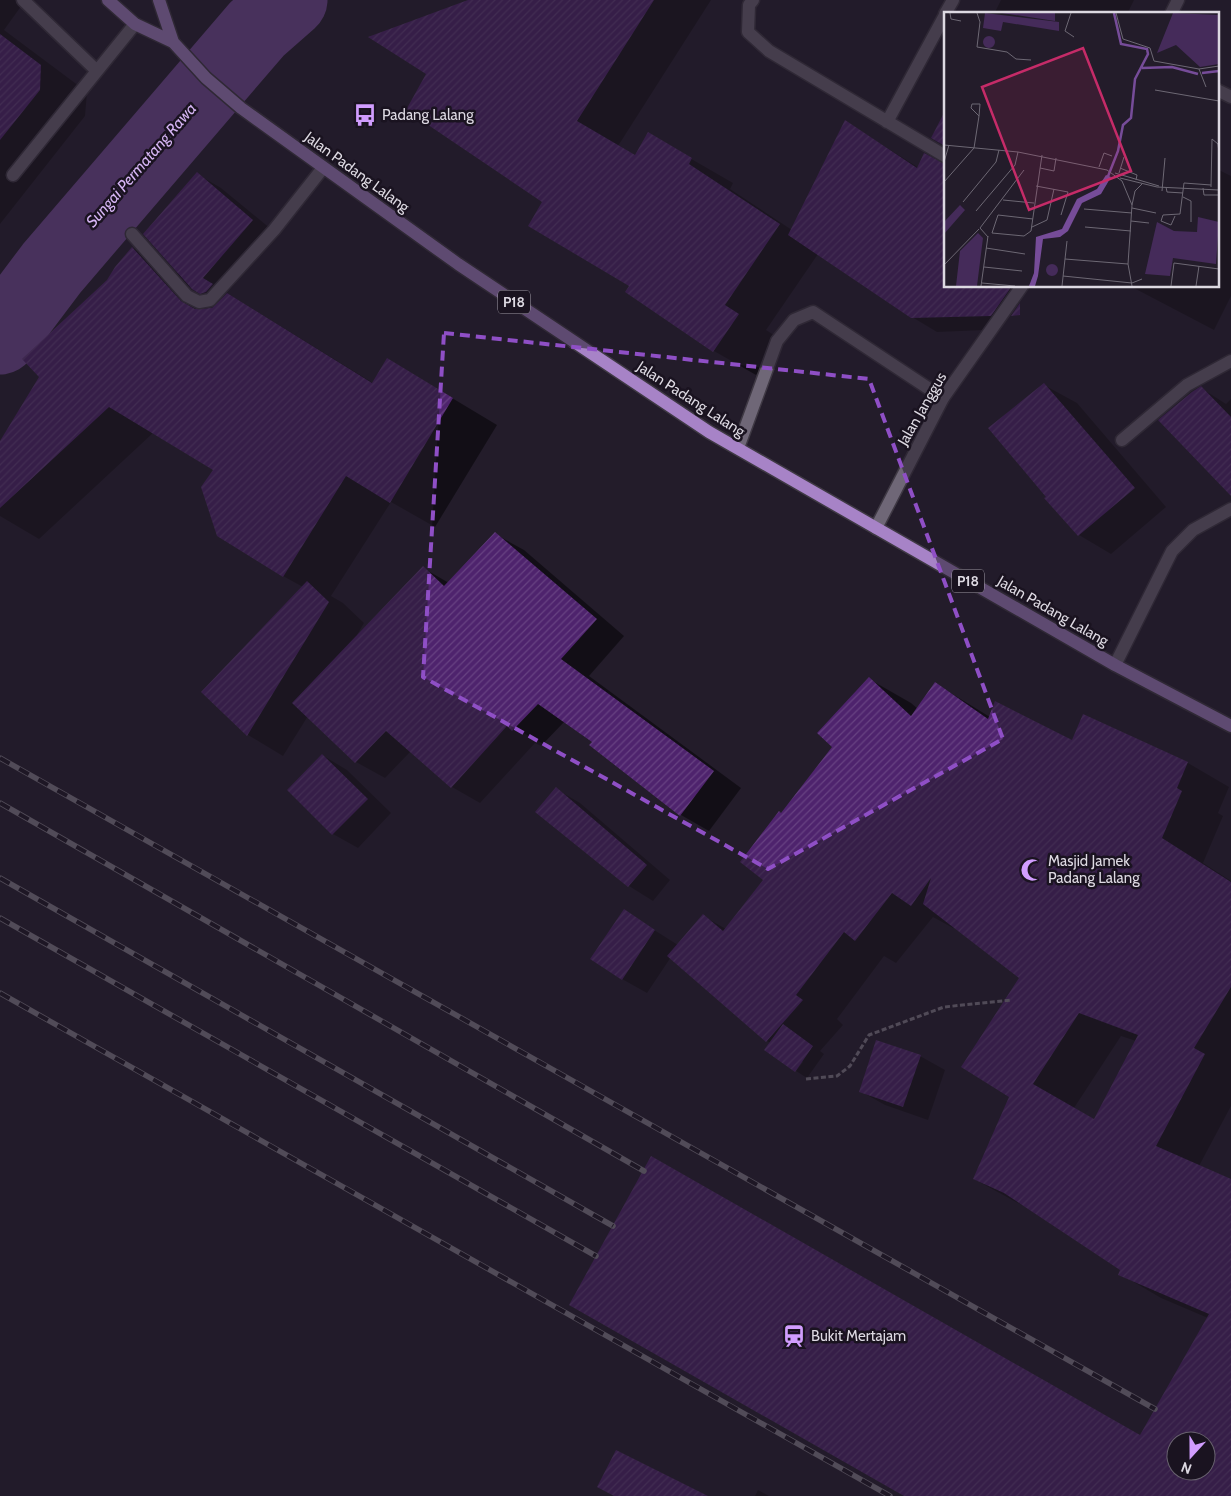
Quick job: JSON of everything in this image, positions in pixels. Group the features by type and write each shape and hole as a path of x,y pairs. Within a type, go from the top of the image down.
{"main road":[{"name":"Jalan Padang Lalang","path":"108,0 135,24 173,42 206,78 240,108 323,168 458,264 708,432 1115,665 1231,726"},
{"name":"Jalan Padang Lalang","path":"159,0 173,42"}],"street":[{"path":"23,0 97,71"},
{"path":"754,0 749,5 748,32 769,51 944,155"},
{"path":"946,12 953,0"},
{"path":"1172,12 1178,0"},
{"path":"887,122 944,16"},
{"path":"13,174 135,24"},
{"path":"1218,90 1231,97"},
{"path":"132,234 187,296 199,302 210,300 274,230 323,168"},
{"name":"Jalan Janggus","path":"876,528 943,398 1021,288"},
{"path":"738,448 777,341 794,320 813,312 943,398"},
{"path":"1122,440 1187,385 1231,361"},
{"path":"1115,665 1172,551 1193,530 1231,509"}],"path":[{"path":"806,1079 837,1076 850,1066 868,1035 944,1007 1012,1000"}],"highlighted area":[{"path":"444,333 869,379 1003,739 768,869 423,677"}],"water":[{"path":"255,0 324,0 297,25 272,61 230,21"}],"building":[{"path":"468,0 654,0 577,121 635,155 648,132 692,158 689,164 780,224 725,305 739,314 713,352 625,292 629,286 528,226 542,202 406,110 426,74 368,37"},
{"path":"0,34 41,65 40,90 0,140"},
{"path":"944,113 944,145 931,138"},
{"path":"845,120 917,168 924,153 944,163 944,288 1011,288 991,316 911,318 788,235"},
{"path":"197,172 253,220 203,278 213,284 206,292 200,294 192,289 143,234"},
{"path":"132,247 181,301 195,309 212,308 227,293 372,383 387,358 453,398 390,503 346,476 283,577 217,536 201,487 213,470 109,407 0,508 0,441 39,377 22,359 107,280"},
{"path":"1020,303 1020,315 1011,316"},
{"path":"1044,383 1135,488 1078,536 1044,498 1046,497 988,428"},
{"path":"1201,386 1231,417 1231,496 1158,420"},
{"path":"495,532 597,619 561,659 714,771 680,816 589,745 592,742 538,704 512,731 507,726 451,788 386,731 355,763 292,703 423,566 444,586"},
{"path":"307,581 329,602 247,736 201,692"},
{"path":"869,677 911,716 935,682 988,719 995,701 1072,740 1083,714 1188,762 1177,788 1182,791 1162,838 1231,882 1231,987 1194,1048 1205,1054 1156,1146 1231,1179 1231,1496 904,1496 569,1305 651,1156 1140,1435 1209,1314 1118,1275 1120,1270 1004,1193 973,1179 1009,1097 961,1067 1019,978 923,904 931,878 911,906 892,893 855,941 844,932 796,995 803,1000 766,1042 667,956 703,914 723,931 763,880 740,862 832,747 817,733","holes":["1079,1013 1138,1035 1094,1119 1033,1084"]},
{"path":"322,754 368,799 332,835 287,790"},
{"path":"556,787 647,865 628,887 535,812"},
{"path":"624,909 655,930 622,980 590,959"},
{"path":"783,1024 813,1046 795,1072 764,1050"},
{"path":"876,1040 921,1055 903,1107 859,1092"},
{"path":"616,1450 708,1496 614,1496 597,1487"}],"waterway":[{"name":"Sungai Permatang Rawa","path":"0,337 52,268 257,29 290,0"}],"railway":[{"path":"0,758 1155,1409"},
{"path":"0,803 644,1171"},
{"path":"0,878 613,1226"},
{"path":"0,918 596,1256"},
{"path":"0,993 890,1496"}],"place":[{"name":"Padang Lalang","path":"365,115"},
{"name":"Masjid Jamek Padang Lalang","path":"1032,870"},
{"name":"Bukit Mertajam","path":"794,1336"}]}
